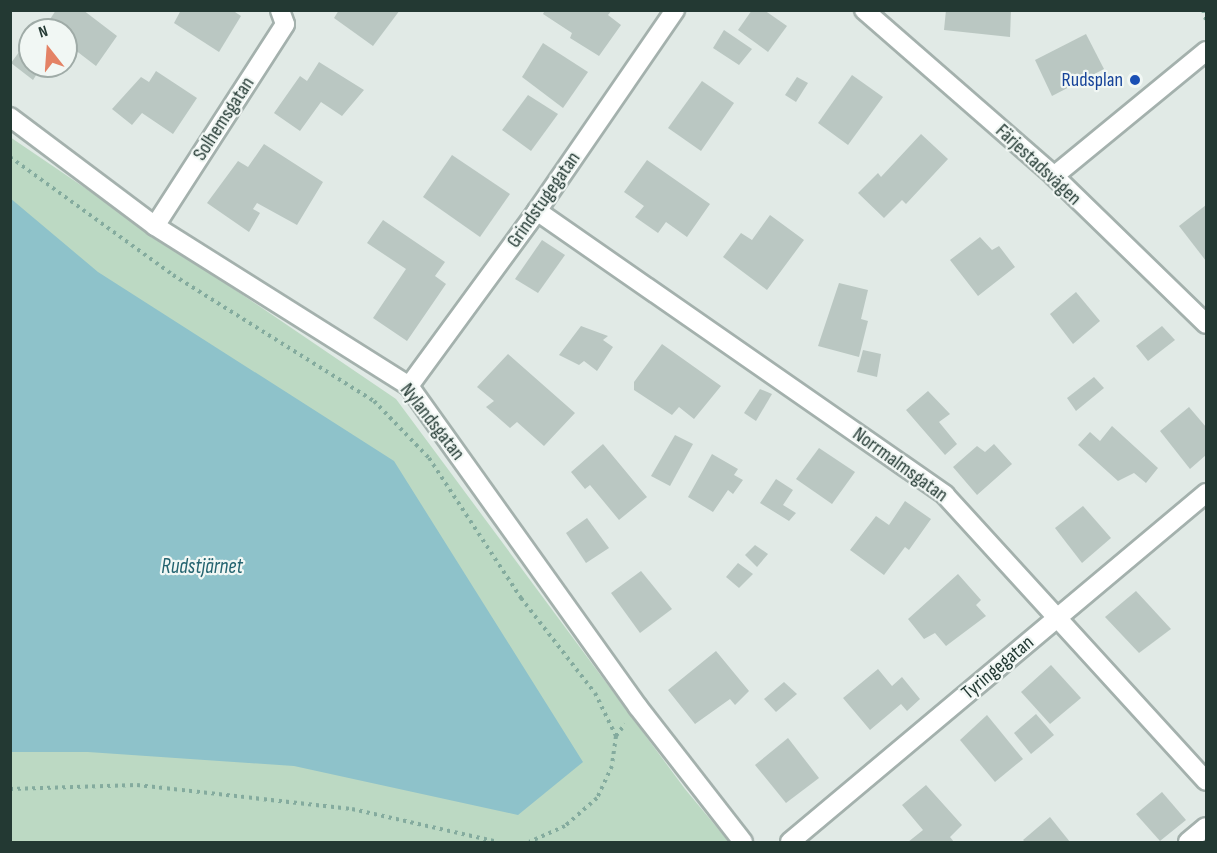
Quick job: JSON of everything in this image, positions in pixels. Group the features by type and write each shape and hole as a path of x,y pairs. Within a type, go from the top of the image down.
{"street":[{"name":"Solhemsgatan","path":"155,226 285,24 280,10"},
{"name":"Grindstugegatan","path":"409,386 537,211 675,10"},
{"name":"Färjestadsvägen","path":"864,10 1054,176 1206,324"},
{"path":"1054,176 1206,51"},
{"name":"Nylandsgatan","path":"10,117 155,226 409,386 638,707 743,843"},
{"name":"Norrmalmsgatan","path":"537,211 945,495 1206,781"},
{"name":"Tyringegatan","path":"790,843 1206,493"},
{"path":"1188,843 1206,827"}],"path":[{"path":"1203,10 1206,20"},
{"path":"10,158 173,275 374,401 429,458 521,598 595,693 616,736 612,766 597,798 565,826 529,843"},
{"path":"10,789 148,786 352,809 498,843"}],"green space":[{"name":"Rudstjärnet","path":"10,137 396,399 685,789 729,842 11,842"}],"water":[{"name":"Rudstjärnet","path":"10,198 98,272 394,461 583,762 518,815 294,766 88,752 11,752"}],"building":[{"path":"56,10 83,10 117,36 96,66 78,52 78,18 51,18"},
{"path":"181,10 232,10 241,16 219,52 174,23"},
{"path":"339,10 400,10 373,46 334,18"},
{"path":"545,10 612,10 608,15 621,25 599,56 570,38 572,33 543,14"},
{"path":"752,10 764,10 787,26 768,52 738,30"},
{"path":"946,10 1011,10 1010,37 944,30"},
{"path":"724,30 752,49 739,65 713,48"},
{"path":"1086,34 1104,69 1052,96 1035,60"},
{"path":"543,43 588,72 563,108 522,77"},
{"path":"18,53 18,68 11,63"},
{"path":"319,62 364,90 342,116 321,102 300,131 274,113 300,76 307,81"},
{"path":"156,71 197,98 173,134 142,113 132,125 112,109 141,77 149,82"},
{"path":"852,75 883,97 848,145 818,123"},
{"path":"797,77 808,83 796,102 785,95"},
{"path":"702,81 734,103 701,151 668,128"},
{"path":"528,95 558,114 531,151 502,130"},
{"path":"921,134 948,159 906,204 902,200 884,218 858,193 878,173 881,177"},
{"path":"264,144 323,182 297,225 257,203 253,209 260,213 249,232 207,203 238,161 248,167"},
{"path":"452,155 510,194 480,237 423,197"},
{"path":"647,160 710,204 687,237 666,222 658,233 635,217 644,206 624,192"},
{"path":"1206,205 1206,261 1179,226"},
{"path":"770,215 804,240 767,290 723,257 741,233 752,240"},
{"path":"383,220 445,262 435,276 446,284 407,341 373,318 406,269 367,243"},
{"path":"980,237 992,250 999,246 1015,267 978,296 950,260"},
{"path":"542,240 565,255 538,293 515,279"},
{"path":"839,283 868,290 861,319 868,321 859,357 818,346"},
{"path":"1076,292 1100,321 1073,344 1050,314"},
{"path":"581,326 608,336 603,340 613,347 597,371 584,361 579,365 559,355"},
{"path":"1162,326 1175,340 1148,361 1136,346"},
{"path":"662,344 721,386 694,419 679,407 672,415 634,390 634,382"},
{"path":"863,350 881,354 877,377 857,372"},
{"path":"508,354 575,413 544,446 517,422 510,428 486,407 494,401 477,387"},
{"path":"1094,377 1104,388 1076,411 1067,398"},
{"path":"760,389 772,394 756,421 744,413"},
{"path":"928,391 950,414 939,422 957,444 945,455 906,410"},
{"path":"1189,407 1206,427 1206,455 1190,469 1160,431"},
{"path":"1112,426 1158,468 1146,483 1134,473 1118,481 1078,445 1090,432 1100,441"},
{"path":"675,435 693,444 670,486 651,476"},
{"path":"603,444 647,497 619,520 590,485 585,489 571,472"},
{"path":"994,444 1012,464 977,495 953,467 977,446 985,452"},
{"path":"819,448 855,472 832,504 796,479"},
{"path":"712,454 738,469 734,475 743,480 733,494 728,490 713,512 688,497"},
{"path":"776,479 793,490 783,505 796,513 789,521 760,503"},
{"path":"905,501 931,519 909,550 905,547 884,575 850,550 876,516 889,525"},
{"path":"1083,506 1111,538 1082,563 1055,528"},
{"path":"587,518 609,548 586,563 566,533"},
{"path":"755,545 768,554 757,567 745,555"},
{"path":"738,563 753,574 739,588 726,577"},
{"path":"641,571 672,609 640,633 611,593"},
{"path":"958,574 981,600 976,605 986,616 946,646 935,633 924,639 908,619"},
{"path":"1136,591 1171,629 1139,653 1105,617"},
{"path":"716,651 749,691 735,705 730,699 695,724 668,690"},
{"path":"1051,665 1081,698 1050,724 1021,692"},
{"path":"878,669 892,686 902,677 920,699 907,711 901,704 870,730 843,698"},
{"path":"784,682 797,694 776,712 764,699"},
{"path":"1036,714 1054,735 1031,754 1014,733"},
{"path":"987,715 1023,759 995,782 960,740"},
{"path":"788,738 819,778 786,803 755,765"},
{"path":"926,785 962,825 950,837 954,842 908,842 923,830 902,805"},
{"path":"1162,792 1186,820 1160,841 1136,814"},
{"path":"1050,817 1070,842 1025,842 1023,840"}],"place":[{"name":"Rudsplan","path":"1135,80"}]}
